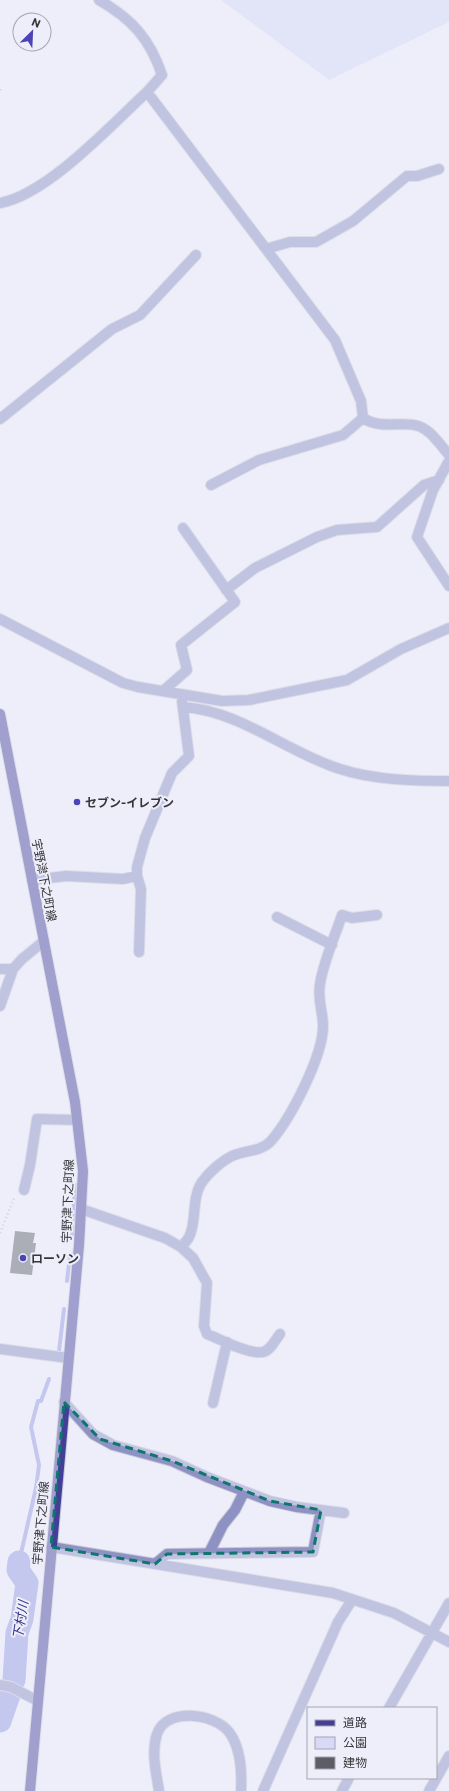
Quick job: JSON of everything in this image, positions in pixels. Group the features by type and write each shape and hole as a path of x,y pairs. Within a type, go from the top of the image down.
{"main road":[{"name":"宇野津下之町線","path":"0,714 77,1120 83,1171 81,1209 30,1791"}],"street":[{"path":"0,203 14,200 41,186 147,92 162,75 155,54 138,29 118,11 99,0"},
{"path":"147,92 335,340 361,401 363,418 370,423 385,426 416,425 427,430 449,455"},
{"path":"266,249 290,242 316,242 353,221 407,176 417,176 439,169"},
{"path":"0,419 112,329 140,315 196,256"},
{"path":"211,485 258,460 343,435 363,418"},
{"path":"449,461 433,490 417,537 449,586"},
{"path":"226,590 255,568 318,537 337,530 376,527 424,485 439,480"},
{"path":"163,691 187,670 181,646 235,602 183,528"},
{"path":"0,619 123,683 222,701 249,700 347,680 401,649 449,628"},
{"path":"139,952 141,889 137,876 137,867 145,838 169,779 172,773 189,756 181,694"},
{"path":"183,707 198,708 240,722 341,770 417,781 449,781"},
{"path":"32,880 66,876 123,879 137,876"},
{"path":"181,1247 189,1237 197,1192 202,1181 212,1170 232,1156 262,1148 271,1141 293,1108 320,1050 323,1026 318,999 320,983 342,915 352,918 377,915"},
{"path":"277,917 332,945"},
{"path":"0,1006 13,968 44,941"},
{"path":"0,969 13,968"},
{"path":"26,1186 37,1119 77,1120"},
{"path":"81,1209 165,1238 181,1247 193,1258 207,1283 204,1326 207,1334 246,1350 263,1352 270,1348 280,1334"},
{"path":"213,1403 228,1342"},
{"path":"0,1349 68,1358"},
{"path":"64,1402 93,1434 100,1439 172,1461 207,1477 270,1501 297,1508 344,1513"},
{"path":"209,1553 223,1525 235,1510 244,1492"},
{"path":"155,1564 166,1554 313,1552 321,1510"},
{"path":"51,1546 333,1592 352,1600 394,1613 449,1642"},
{"path":"263,1791 338,1622 352,1600"},
{"path":"390,1707 449,1603"},
{"path":"0,1685 11,1687 38,1701"},
{"path":"159,1791 154,1752 157,1734 162,1723 171,1718 205,1716 216,1721 229,1732 236,1746 242,1773 241,1791"},
{"path":"437,1777 449,1756"},
{"path":"342,1791 348,1779"},
{"path":"429,1791 436,1779"}],"path":[{"path":"0,1232 19,1185 21,1182 26,1186"}],"highlighted area":[{"path":"64,1402 100,1439 172,1461 270,1501 321,1510 313,1552 167,1554 155,1564 51,1547"}],"green space":[{"path":"221,0 449,0 449,22 329,80"}],"building":[{"name":"ローソン","path":"15,1231 35,1233 33,1243 36,1243 32,1275 10,1273"}],"waterway":[{"path":"72,1235 75,1185"},
{"path":"67,1281 70,1255"},
{"path":"59,1351 64,1309"},
{"path":"19,1562 36,1488 39,1465 31,1427 38,1401 41,1401 49,1379"},
{"name":"下村川","path":"14,1680 17,1633 22,1619 27,1583 18,1570 19,1562"},
{"name":"下村川","path":"0,1721 10,1692"}],"place":[{"name":"セブン-イレブン","path":"77,802"},
{"name":"ローソン","path":"23,1258"}]}
